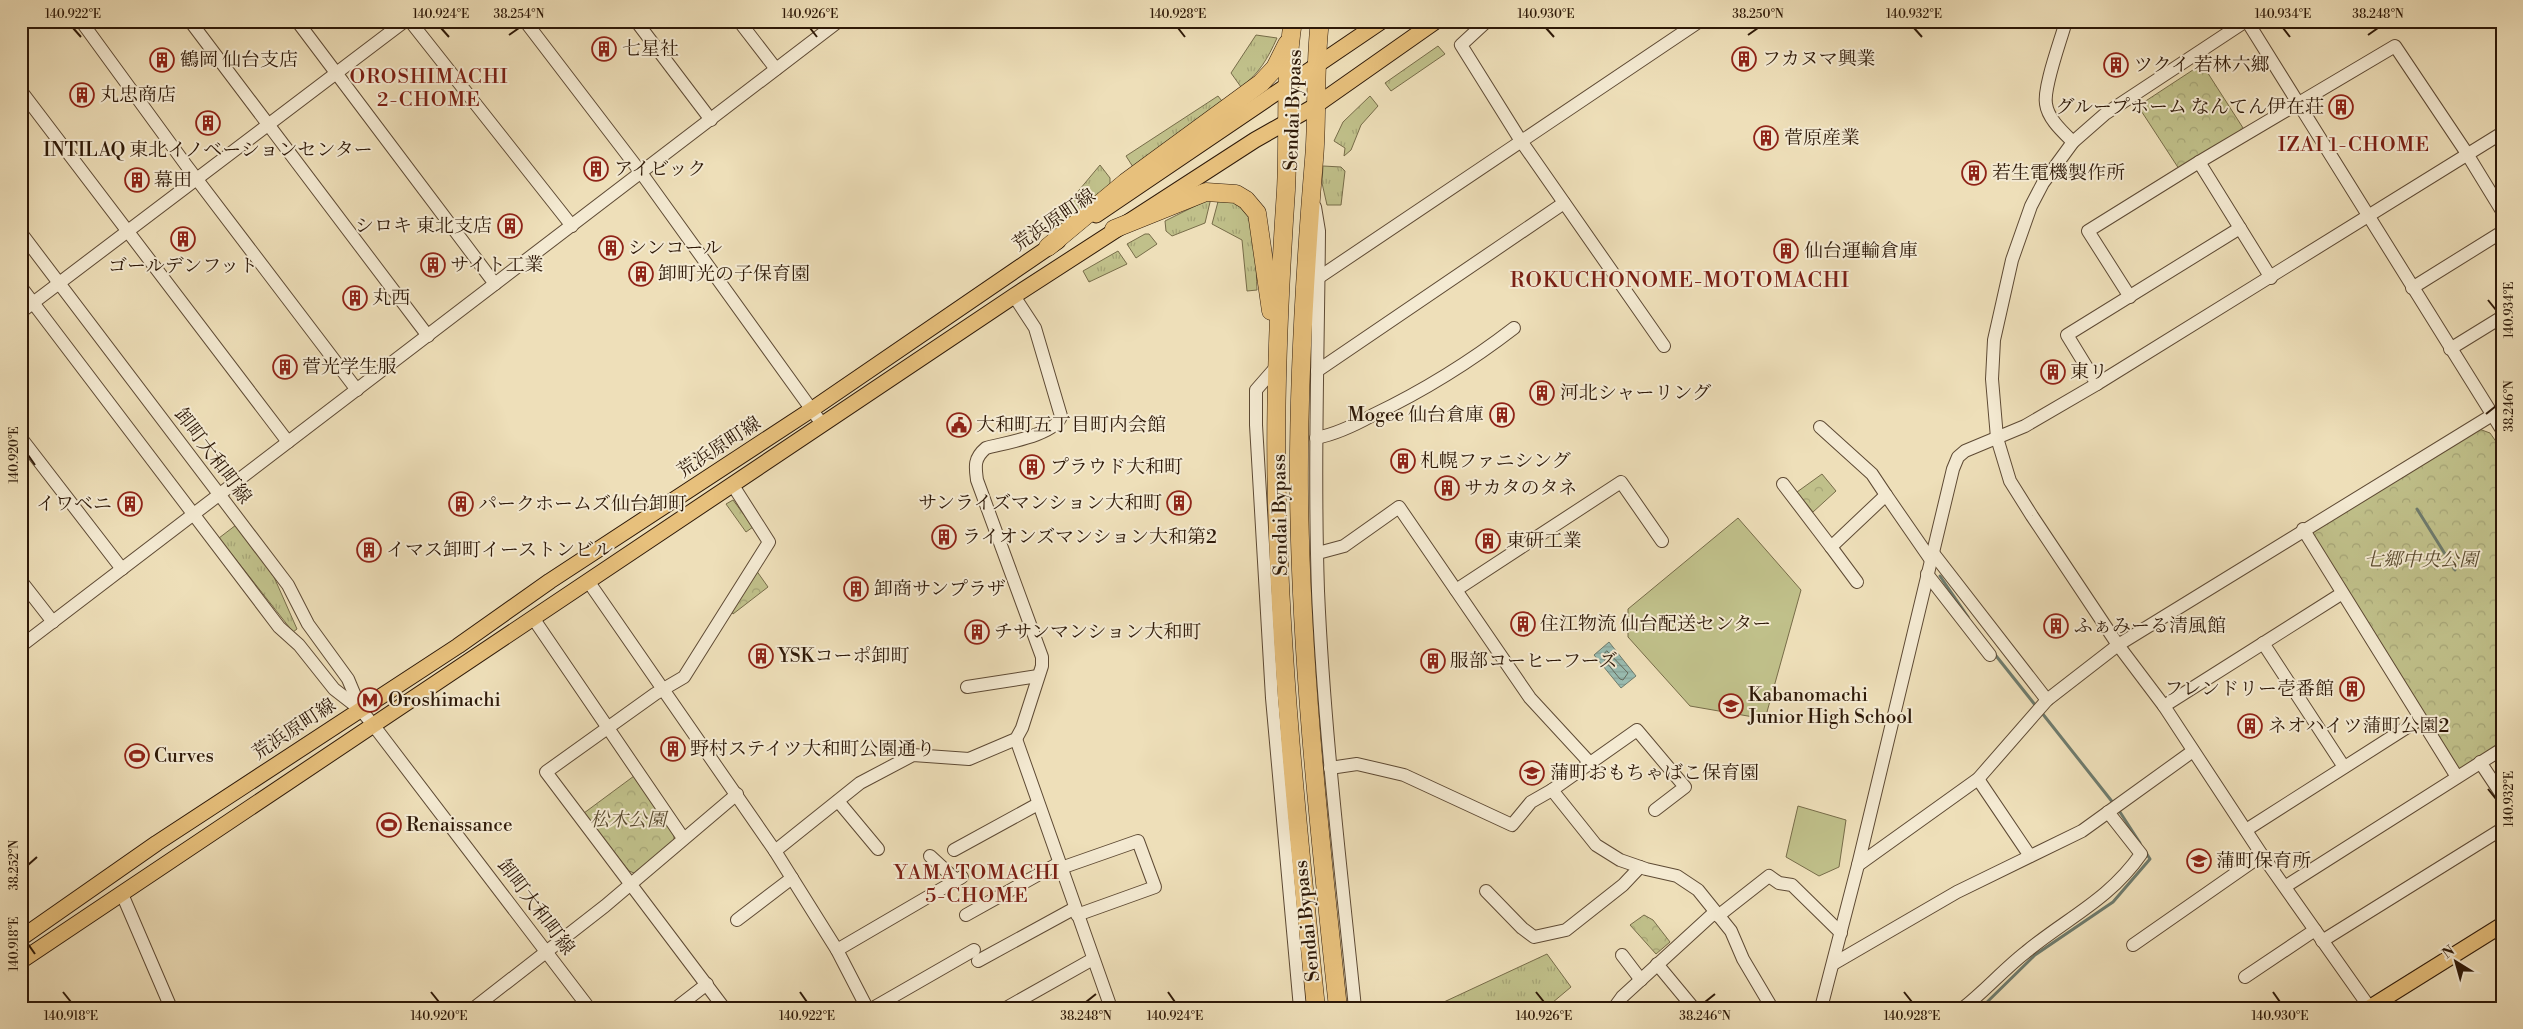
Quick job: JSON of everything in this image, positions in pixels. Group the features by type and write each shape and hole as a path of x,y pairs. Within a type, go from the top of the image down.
{"highway":[{"name":"Sendai Bypass","path":"1320,21 1315,68 1299,492 1316,808 1338,1008"},
{"name":"Sendai Bypass","path":"1292,28 1287,87 1288,156 1276,359 1277,502 1291,755 1316,1008"},
{"path":"1048,248 1126,182 1261,83 1275,68 1292,28"},
{"path":"1114,229 1206,192 1230,193 1246,200 1257,214 1276,359"}],"main road":[{"name":"荒浜原町線","path":"21,938 157,843 458,646 558,576 811,410 1382,21"},
{"name":"荒浜原町線","path":"21,961 1114,229 1315,106 1436,21"},
{"path":"2369,1008 2502,925"}],"street":[{"path":"81,21 196,179 358,390"},
{"path":"190,21 428,336"},
{"path":"297,21 496,284"},
{"path":"21,312 405,21"},
{"path":"410,21 572,226"},
{"path":"525,21 642,174 822,424"},
{"path":"636,21 711,120"},
{"path":"739,21 776,69"},
{"path":"21,646 642,174 839,21"},
{"path":"1487,21 1461,45 1521,141 1664,346"},
{"path":"1318,278 1700,21"},
{"path":"2066,21 2045,103 2049,114 2072,142"},
{"path":"2369,1008 2286,886 2262,855 2164,706 2118,645 2010,481 1997,438 1992,379 1993,350 2004,289 2031,206 2043,183 2072,142 2104,114 2246,21 2299,102 2450,349 2497,412 2502,430"},
{"path":"2130,297 2088,231 2198,162 2394,46 2467,154 2502,211"},
{"path":"21,91 288,442"},
{"path":"1821,1008 1858,865 1927,574 1956,461 1965,451 2025,426 2096,384 2271,278 2502,132"},
{"path":"2198,162 2271,278"},
{"path":"1312,182 1319,231 1316,438 1318,553 1330,768 1355,1008"},
{"path":"1317,371 1564,203"},
{"path":"2096,384 2067,335 2240,228"},
{"path":"2412,288 2502,232"},
{"name":"卸町大和町線","path":"21,233 288,585 308,624 348,679 361,710"},
{"name":"卸町大和町線","path":"21,287 279,627 299,645 334,690 361,710 589,1008"},
{"path":"775,851 860,783 913,755 969,759 1016,739 1022,728 1042,657 977,480 976,458 986,448 1050,430 1059,422 1061,416 1035,328 1014,296"},
{"path":"2450,349 2502,318"},
{"path":"1316,438 1337,433 1433,384 1476,357 1514,328"},
{"path":"1276,359 1256,390 1256,425 1271,679 1300,1008"},
{"path":"1858,865 1978,779 2040,707 2118,645 2303,529 2497,412"},
{"path":"1820,427 1872,474 2040,707"},
{"path":"21,438 122,570"},
{"path":"1456,590 1621,482 1662,541"},
{"path":"724,1008 546,772 684,677 769,542 732,484"},
{"path":"1783,484 1857,582"},
{"path":"1831,547 1886,495"},
{"path":"1318,553 1344,546 1399,507 1530,698 1590,763"},
{"path":"2303,529 2341,594 2457,777"},
{"path":"1927,574 1990,655"},
{"path":"588,580 775,851 837,950 867,1008"},
{"path":"21,581 52,622"},
{"path":"2164,706 2341,594"},
{"path":"533,618 684,838"},
{"path":"2263,643 2344,767"},
{"path":"967,687 1038,676"},
{"path":"2246,830 2420,719"},
{"path":"1330,768 1357,764 1404,775 1512,824 1531,802 1552,790 1637,730 1685,788 1655,810"},
{"path":"1016,739 1111,1008"},
{"path":"2286,886 2502,749"},
{"path":"1833,964 1957,892 2082,831 2193,751"},
{"path":"2480,762 2502,795"},
{"path":"1978,779 2030,856"},
{"path":"1552,790 1596,845 1620,860 1678,876 1698,890 1731,931 1743,959 1772,1008"},
{"path":"474,1008 547,953 737,794"},
{"path":"838,801 878,849"},
{"path":"954,850 1038,804"},
{"path":"1963,1008 2025,952 2096,903 2131,868 2141,854 2114,808"},
{"path":"2322,941 2502,829"},
{"path":"873,1008 976,956 1076,912 1156,886 1138,841 1060,866 966,915"},
{"path":"2133,945 2262,855"},
{"path":"837,950 959,879 930,856"},
{"path":"1486,891 1522,928 1534,937 1566,930 1622,885 1640,867"},
{"path":"1614,1008 1657,964 1717,914 1769,876 1779,883 1792,885 1841,932"},
{"path":"737,920 792,878"},
{"path":"122,894 172,1008"},
{"path":"2245,977 2315,930"},
{"path":"1622,955 1641,980"},
{"path":"1006,1008 1093,959"},
{"path":"1657,964 1691,1005"},
{"path":"676,1008 707,984"}],"green space":[{"path":"1256,35 1277,38 1262,65 1253,77 1241,87 1231,73"},
{"path":"1438,46 1445,54 1391,91 1385,83"},
{"path":"2202,64 2245,131 2181,172 2138,106"},
{"path":"1218,96 1225,105 1133,167 1126,156"},
{"path":"1370,96 1378,106 1361,125 1351,150 1344,156 1345,148 1334,141 1343,122"},
{"path":"1100,165 1110,178 1110,185 1053,232 1050,229"},
{"path":"1323,166 1341,167 1345,171 1341,205 1327,205 1322,183"},
{"path":"1211,198 1205,223 1172,236 1166,231 1165,221"},
{"path":"1219,198 1242,205 1250,218 1255,249 1257,290 1247,291 1242,240 1212,224"},
{"path":"1145,234 1149,234 1157,244 1136,258 1127,244"},
{"path":"1118,251 1127,264 1089,282 1083,271"},
{"name":"七郷中央公園","path":"2479,429 2490,433 2502,450 2502,749 2457,777 2311,537 2313,529"},
{"path":"1822,474 1836,491 1813,512 1797,492"},
{"path":"733,500 753,527 746,532 726,504"},
{"path":"1738,518 1801,590 1765,719 1690,706 1628,637 1628,609"},
{"path":"236,525 274,577 297,629 293,632 219,538"},
{"path":"756,570 768,587 733,614 731,611"},
{"name":"松木公園","path":"634,776 674,832 674,841 634,873 629,871 584,813"},
{"path":"1798,806 1846,820 1839,867 1819,876 1786,857"},
{"path":"1644,915 1653,920 1670,942 1656,954 1630,925"},
{"path":"1547,954 1571,987 1546,1008 1431,1008"}],"water":[{"path":"1609,642 1636,676 1621,688 1594,655"}],"waterway":[{"path":"2417,509 2455,570"},
{"path":"1940,576 1968,617"},
{"path":"1993,652 2036,706"},
{"path":"2042,713 2114,804"},
{"path":"2118,809 2140,843"},
{"path":"1981,1008 2035,955 2113,902 2150,859 2145,851"}],"place":[{"name":"七星社","path":"604,49"},
{"name":"フカヌマ興業","path":"1744,59"},
{"name":"鶴岡 仙台支店","path":"162,60"},
{"name":"ツクイ 若林六郷","path":"2116,65"},
{"name":"丸忠商店","path":"82,95"},
{"name":"グループホーム なんてん伊在荘","path":"2341,107"},
{"name":"INTILAQ 東北イノベーションセンター","path":"208,123"},
{"name":"菅原産業","path":"1766,138"},
{"name":"アイビック","path":"596,169"},
{"name":"若生電機製作所","path":"1974,173"},
{"name":"幕田","path":"137,180"},
{"name":"シロキ 東北支店","path":"510,226"},
{"name":"ゴールデンフット","path":"183,239"},
{"name":"シンコール","path":"611,248"},
{"name":"仙台運輸倉庫","path":"1786,251"},
{"name":"サイト工業","path":"433,265"},
{"name":"卸町光の子保育園","path":"641,274"},
{"name":"丸西","path":"355,298"},
{"name":"菅光学生服","path":"285,367"},
{"name":"東リ","path":"2053,372"},
{"name":"河北シャーリング","path":"1542,393"},
{"name":"Mogee 仙台倉庫","path":"1502,415"},
{"name":"大和町五丁目町内会館","path":"959,425"},
{"name":"札幌ファニシング","path":"1403,461"},
{"name":"プラウド大和町","path":"1032,467"},
{"name":"サカタのタネ","path":"1447,488"},
{"name":"サンライズマンション大和町","path":"1179,503"},
{"name":"イワベニ","path":"130,504"},
{"name":"パークホームズ仙台卸町","path":"461,504"},
{"name":"ライオンズマンション大和第2","path":"944,537"},
{"name":"東研工業","path":"1488,541"},
{"name":"イマス卸町イーストンビル","path":"369,550"},
{"name":"卸商サンプラザ","path":"856,589"},
{"name":"住江物流 仙台配送センター","path":"1523,624"},
{"name":"ふぁみーる清風館","path":"2056,626"},
{"name":"チサンマンション大和町","path":"977,632"},
{"name":"YSKコーポ卸町","path":"761,656"},
{"name":"服部コーヒーフーズ","path":"1433,661"},
{"name":"フレンドリー壱番館","path":"2352,689"},
{"name":"Oroshimachi","path":"370,700"},
{"name":"Kabanomachi Junior High School","path":"1731,706"},
{"name":"ネオハイツ蒲町公園2","path":"2250,726"},
{"name":"野村ステイツ大和町公園通り","path":"673,749"},
{"name":"Curves","path":"137,756"},
{"name":"蒲町おもちゃばこ保育園","path":"1532,773"},
{"name":"Renaissance","path":"389,825"},
{"name":"蒲町保育所","path":"2199,861"}],"district":[{"name":"OROSHIMACHI 2-CHOME","path":"429,88"},
{"name":"IZAI 1-CHOME","path":"2354,145"},
{"name":"ROKUCHONOME-MOTOMACHI","path":"1680,281"},
{"name":"YAMATOMACHI 5-CHOME","path":"977,884"}]}
